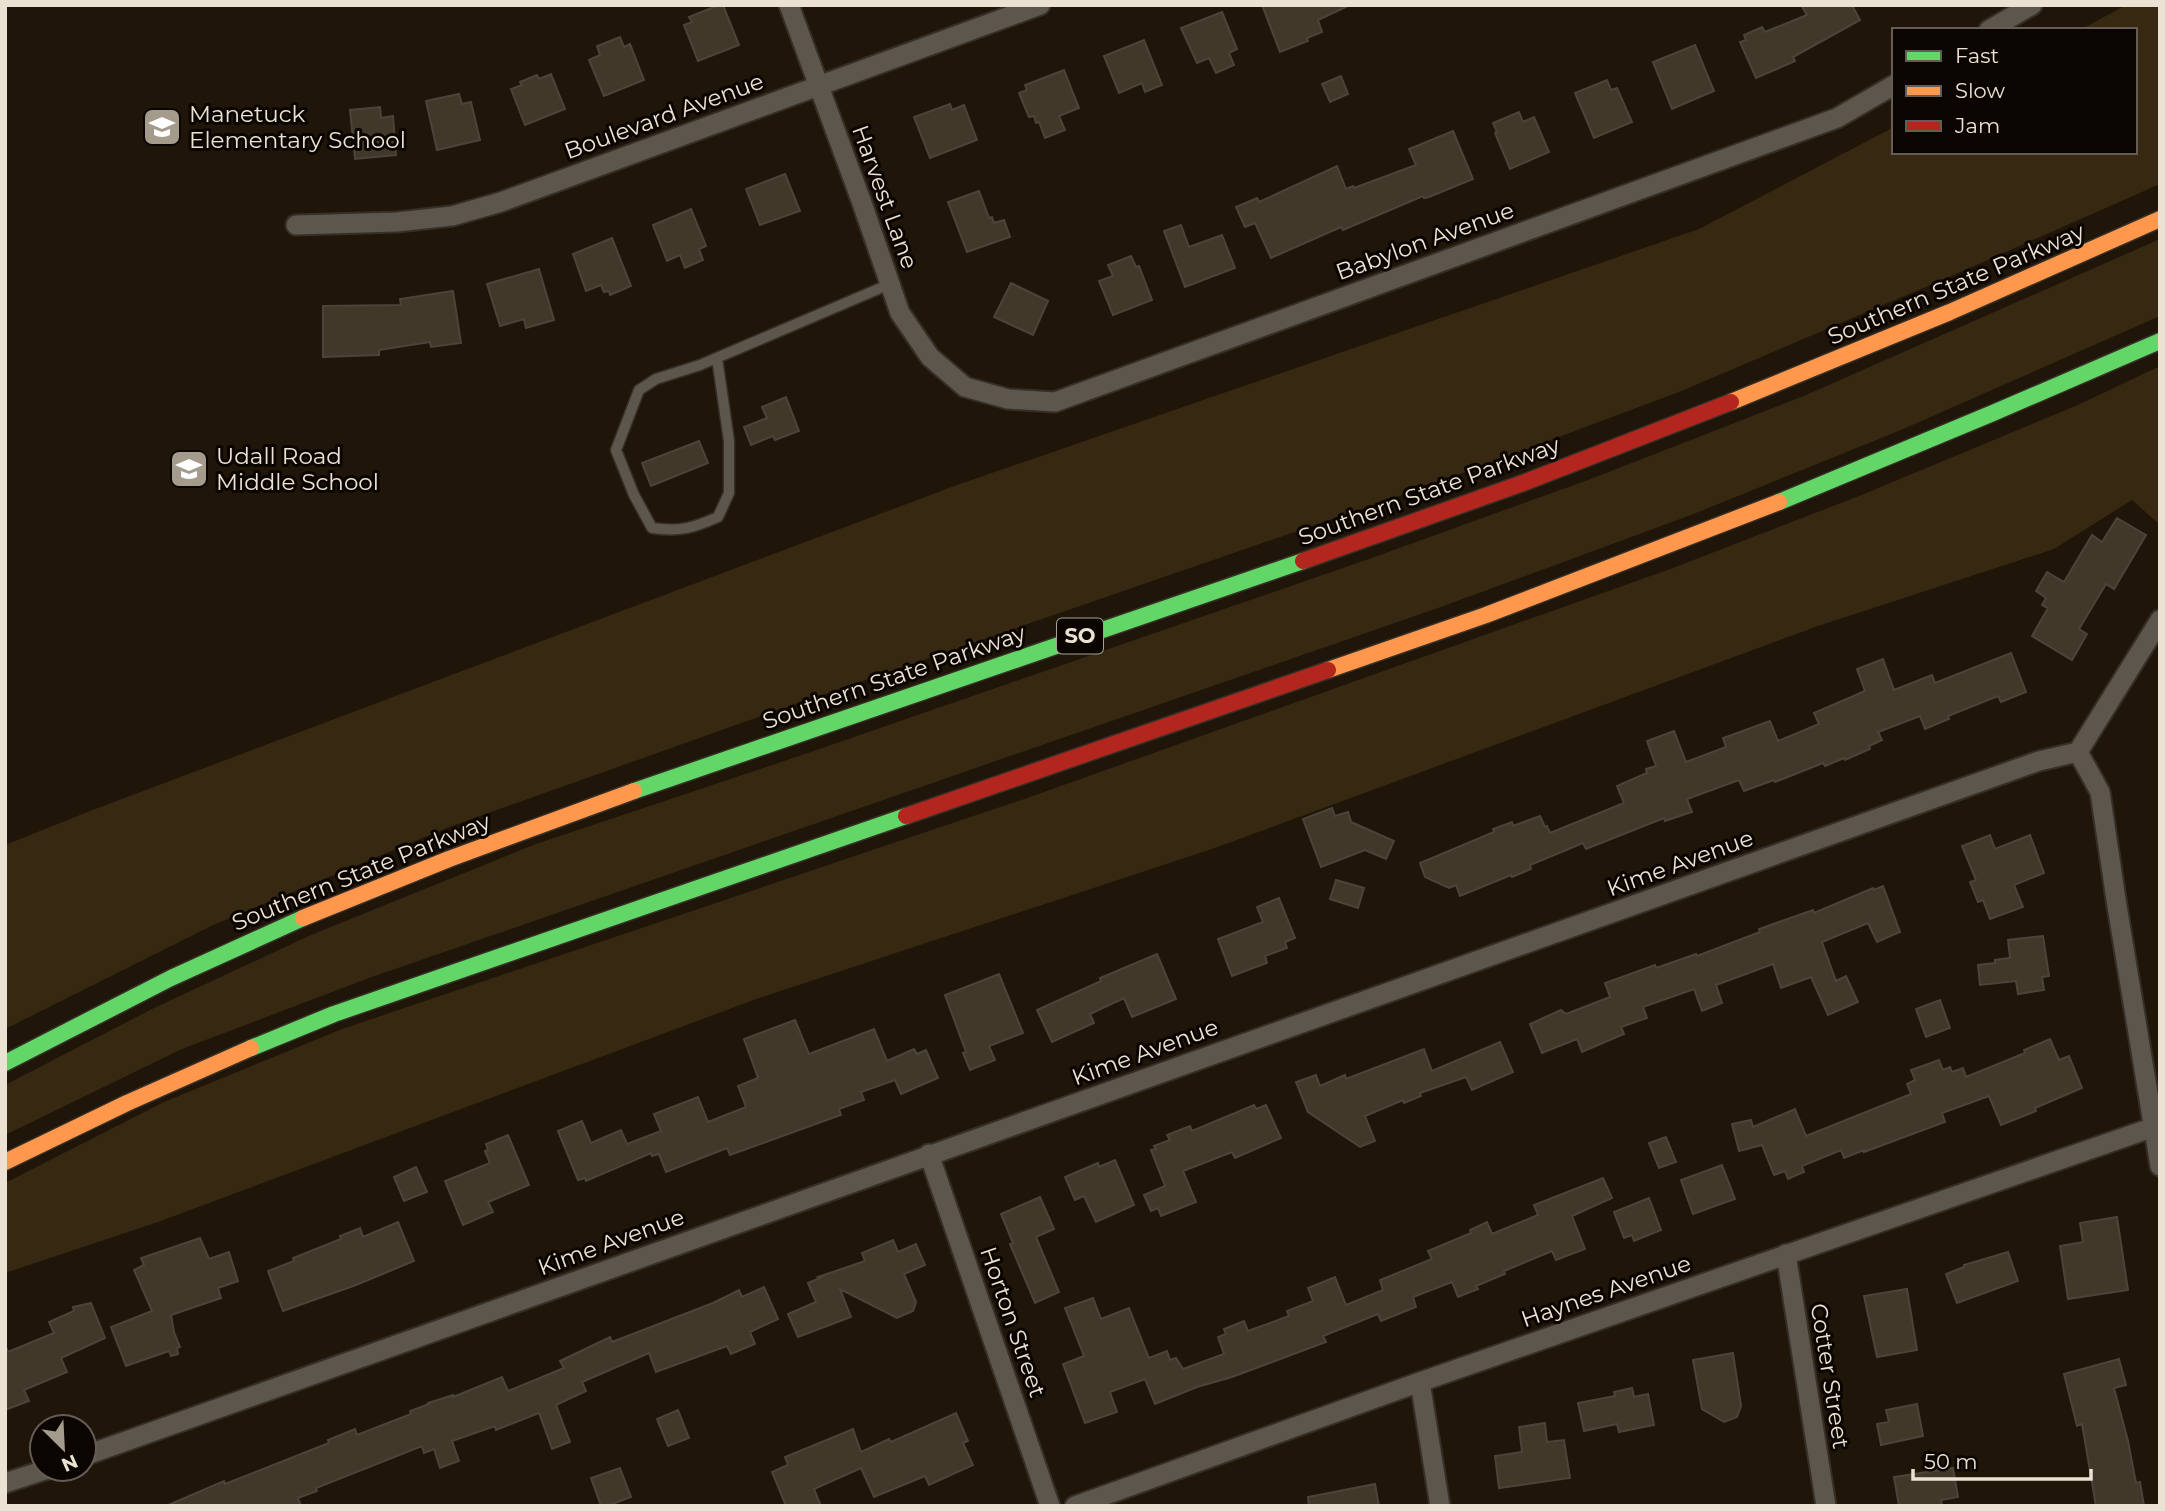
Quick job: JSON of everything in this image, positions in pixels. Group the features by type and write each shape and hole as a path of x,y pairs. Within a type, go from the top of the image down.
{"highway":[{"name":"Southern State Parkway","path":"5,1063 111,1007 240,946 460,854 629,792 1302,561 1548,473 1875,344 2160,219"},
{"path":"5,1162 188,1074 334,1014 1486,615 1649,555 1880,462 2160,341"}],"street":[{"name":"Harvest Lane","path":"789,5 900,313 930,357 965,387"},
{"name":"Boulevard Avenue","path":"296,225 397,222 453,216 501,202 1040,5"},
{"path":"1992,28 2032,5"},
{"name":"Babylon Avenue","path":"965,387 1008,399 1055,402 1837,118 1892,86"},
{"path":"2160,620 2078,752 2100,792 2160,1166"},
{"name":"Kime Avenue","path":"98,1451 2026,766 2078,752"},
{"name":"Haynes Avenue","path":"1075,1506 1420,1382 2154,1127"},
{"name":"Horton Street","path":"929,1154 1050,1506"},
{"name":"Cotter Street","path":"1786,1254 1826,1506"},
{"path":"1420,1382 1440,1506"},
{"path":"5,1483 28,1476"}],"lane":[{"path":"717,358 729,440 729,493 718,517 692,528 674,531 652,528 634,495 616,450 639,390 656,379 717,358 890,285"}],"shaded area":[{"path":"2126,5 2160,5 2160,184 1679,392 1425,487 449,827 211,926 5,1029 5,845 957,485 1699,229 1892,128 1892,154 2137,154 2137,28 2084,28"},
{"path":"2160,239 2160,316 1901,430 1691,515 1438,608 369,978 182,1049 5,1135 5,1085 154,1008 311,935 536,844 1366,560 1588,480 1806,395"},
{"path":"2160,366 2160,525 2132,500 2054,549 1818,626 1212,849 759,998 158,1222 5,1273 5,1183 164,1102 342,1029 1030,797 1673,568 1859,496 2080,404"}],"building":[{"path":"723,5 739,45 698,61 684,25 692,22 689,17"},
{"path":"1262,5 1350,5 1318,20 1322,32 1307,38 1308,41 1280,52"},
{"path":"1801,5 1852,5 1860,20 1793,57 1795,61 1756,78 1740,42 1746,40 1744,35 1762,27 1765,32 1807,15"},
{"path":"1222,12 1237,49 1229,53 1234,65 1216,73 1209,58 1197,63 1181,28"},
{"path":"620,37 624,47 630,44 644,80 604,96 589,60 600,55 597,46"},
{"path":"1144,40 1162,85 1145,92 1142,83 1119,93 1104,56"},
{"path":"1695,45 1714,91 1672,109 1653,62"},
{"path":"1064,70 1079,108 1059,116 1065,130 1045,138 1039,122 1036,123 1034,116 1029,117 1019,93 1027,90 1025,85"},
{"path":"551,74 565,109 525,125 511,89 537,75 539,79"},
{"path":"1341,76 1348,94 1330,102 1322,84"},
{"path":"1607,80 1611,90 1617,88 1632,122 1594,138 1575,93"},
{"path":"459,94 462,104 471,102 480,140 437,150 426,101"},
{"path":"950,104 952,110 964,105 977,140 930,158 914,117"},
{"path":"380,107 381,118 393,116 396,155 355,159 350,110"},
{"path":"1519,112 1523,122 1534,117 1549,152 1510,169 1493,123"},
{"path":"1453,131 1473,179 1429,197 1423,196 1343,230 1341,227 1271,258 1255,223 1245,227 1236,207 1257,198 1259,202 1337,166 1346,189 1353,186 1354,188 1416,165 1409,149"},
{"path":"785,174 800,211 760,225 746,189"},
{"path":"979,191 989,218 992,217 994,223 1004,220 1010,237 967,252 948,202"},
{"path":"691,209 706,246 699,249 703,260 685,268 680,255 667,261 653,225"},
{"path":"1181,225 1189,247 1222,235 1235,268 1185,287 1164,231"},
{"path":"612,238 631,286 610,295 609,291 604,292 601,285 586,291 573,254"},
{"path":"1131,256 1136,267 1139,266 1152,300 1113,315 1099,281 1113,276 1108,265"},
{"path":"539,269 554,320 526,328 524,319 500,326 487,284"},
{"path":"1011,283 1048,301 1033,335 994,317"},
{"path":"453,291 461,343 431,347 430,342 379,350 379,355 323,357 323,306 401,305 400,299"},
{"path":"786,397 799,431 775,440 773,436 751,445 744,427 767,418 762,407"},
{"path":"699,441 708,463 651,486 642,463"},
{"path":"2117,518 2146,535 2114,589 2106,584 2079,629 2087,634 2072,660 2032,636 2048,608 2042,605 2046,598 2036,591 2047,572 2064,582 2092,535 2102,542"},
{"path":"2011,653 2026,692 2001,702 1998,696 1948,716 1949,719 1925,729 1920,716 1878,732 1882,740 1869,746 1870,749 1825,766 1823,763 1775,782 1774,780 1744,791 1739,780 1687,799 1692,812 1665,821 1664,818 1586,849 1583,843 1530,865 1531,869 1460,896 1456,885 1449,888 1425,877 1420,863 1494,832 1493,829 1512,822 1513,826 1540,816 1550,833 1624,803 1617,786 1647,773 1646,769 1656,766 1647,741 1674,731 1686,762 1726,747 1723,738 1770,721 1778,741 1819,724 1814,713 1865,691 1857,669 1883,659 1894,690 1932,675 1935,683"},
{"path":"1332,808 1335,816 1348,812 1351,822 1394,841 1386,859 1365,850 1321,867 1303,819"},
{"path":"1990,835 1995,849 2030,835 2044,873 2014,885 2023,907 1990,919 1983,900 1978,902 1970,882 1976,880 1962,846"},
{"path":"1336,880 1364,888 1358,908 1330,899"},
{"path":"1883,886 1900,932 1877,942 1868,923 1822,942 1836,981 1846,976 1858,1002 1828,1015 1811,977 1781,988 1773,964 1716,985 1722,1003 1702,1011 1694,989 1643,1007 1647,1018 1621,1027 1624,1034 1582,1052 1577,1039 1542,1053 1530,1024 1561,1010 1566,1014 1610,997 1605,983 1655,965 1656,968 1696,954 1697,956 1760,932 1759,929 1813,910 1814,913"},
{"path":"1279,898 1295,938 1285,942 1287,948 1265,956 1267,963 1232,976 1218,939 1263,922 1257,907"},
{"path":"2043,936 2049,976 2042,977 2044,990 2018,994 2016,981 1980,985 1978,965 2010,958 2008,940"},
{"path":"1157,954 1176,999 1132,1017 1124,998 1090,1014 1094,1023 1052,1042 1037,1010 1101,981 1100,978"},
{"path":"999,974 1023,1033 989,1046 995,1060 970,1070 945,995"},
{"path":"1940,1000 1950,1028 1926,1037 1916,1009"},
{"path":"795,1020 809,1054 874,1029 887,1061 914,1049 917,1054 926,1050 938,1078 901,1094 895,1080 861,1092 864,1100 839,1109 841,1115 730,1155 727,1148 666,1172 659,1154 652,1156 651,1153 586,1181 585,1178 578,1180 558,1131 582,1121 591,1143 621,1130 627,1144 661,1131 654,1114 698,1097 708,1122 746,1107 738,1086 758,1078 744,1039"},
{"path":"2050,1039 2059,1060 2069,1056 2082,1088 2001,1125 1989,1096 1942,1113 1945,1122 1844,1158 1841,1150 1802,1166 1804,1172 1788,1179 1785,1171 1774,1175 1762,1145 1739,1151 1732,1124 1751,1120 1753,1127 1795,1109 1806,1136 1911,1094 1907,1084 1915,1080 1911,1070 1939,1060 1943,1070 1950,1067 1952,1072 1963,1068 1966,1077 2025,1053 2024,1050"},
{"path":"1500,1042 1513,1072 1472,1090 1466,1077 1365,1116 1375,1141 1360,1147 1308,1112 1296,1082 1316,1075 1320,1086 1345,1075 1346,1079 1424,1049 1432,1071"},
{"path":"1254,1105 1256,1109 1266,1105 1281,1138 1235,1158 1232,1152 1183,1171 1196,1202 1161,1216 1158,1208 1151,1211 1144,1195 1165,1186 1151,1150 1156,1149 1154,1146 1170,1140 1167,1135 1190,1126 1192,1131"},
{"path":"508,1135 529,1185 488,1202 493,1212 463,1225 445,1181 490,1163 485,1151 488,1150 486,1144"},
{"path":"1666,1137 1676,1162 1659,1168 1649,1143"},
{"path":"1115,1160 1134,1205 1096,1222 1084,1196 1075,1200 1065,1177 1098,1163 1099,1167"},
{"path":"1722,1165 1735,1199 1693,1214 1681,1180"},
{"path":"416,1167 427,1192 404,1201 394,1177"},
{"path":"1603,1178 1612,1198 1572,1216 1585,1249 1556,1260 1552,1251 1504,1271 1505,1274 1458,1297 1452,1282 1413,1297 1416,1307 1381,1321 1378,1314 1323,1336 1326,1342 1155,1404 1145,1379 1110,1392 1117,1412 1085,1423 1063,1364 1084,1356 1065,1308 1093,1298 1101,1319 1129,1308 1149,1358 1167,1351 1170,1360 1176,1358 1183,1369 1224,1354 1218,1337 1226,1334 1224,1329 1244,1321 1248,1331 1289,1316 1287,1311 1313,1301 1308,1288 1335,1277 1346,1305 1383,1290 1380,1280 1432,1259 1428,1251 1471,1233 1470,1230 1487,1222 1492,1234 1538,1215 1534,1205"},
{"path":"1040,1197 1054,1229 1036,1237 1059,1292 1035,1303 1010,1244 1013,1243 1001,1214"},
{"path":"1649,1198 1661,1230 1634,1241 1632,1235 1624,1238 1614,1212"},
{"path":"2117,1217 2128,1290 2068,1299 2060,1246 2083,1242 2080,1223"},
{"path":"398,1222 414,1261 283,1311 268,1271 360,1228 363,1237"},
{"path":"200,1238 209,1259 229,1252 238,1281 218,1288 221,1298 171,1315 180,1347 177,1348 178,1354 171,1356 169,1351 126,1366 111,1327 152,1311 134,1270 144,1265 141,1258"},
{"path":"893,1240 898,1252 916,1244 925,1265 904,1274 916,1302 913,1311 897,1318 840,1289 851,1317 798,1337 788,1314 816,1302 808,1283 865,1261 862,1253"},
{"path":"2008,1252 2018,1281 1957,1303 1946,1274 1964,1265"},
{"path":"764,1287 778,1319 750,1332 755,1344 731,1354 727,1346 656,1372 649,1353 582,1382 586,1391 556,1405 570,1442 552,1449 539,1413 496,1430 495,1426 452,1441 459,1461 440,1468 434,1449 424,1453 422,1446 316,1488 317,1491 298,1498 301,1506 166,1506 224,1481 225,1484 329,1443 328,1440 355,1429 357,1435 411,1414 410,1411 428,1403 453,1397 502,1377 508,1391 564,1368 560,1361 610,1337 612,1342 713,1303 739,1290 742,1297"},
{"path":"1907,1289 1917,1350 1877,1357 1864,1296"},
{"path":"91,1303 105,1338 61,1358 67,1372 24,1390 29,1401 5,1410 5,1345 8,1352 54,1333 49,1322 74,1311 73,1307"},
{"path":"1733,1353 1741,1406 1737,1417 1724,1422 1702,1409 1693,1360"},
{"path":"2119,1359 2126,1385 2114,1388 2144,1506 2096,1506 2082,1424 2077,1426 2064,1374"},
{"path":"1632,1388 1634,1397 1648,1394 1654,1425 1619,1432 1617,1424 1584,1431 1578,1403 1615,1396 1614,1392"},
{"path":"1917,1404 1923,1436 1881,1445 1877,1424 1889,1422 1886,1410"},
{"path":"678,1410 689,1438 668,1446 657,1419"},
{"path":"956,1413 968,1441 963,1443 973,1465 929,1485 925,1476 874,1497 861,1468 814,1489 821,1506 786,1506 772,1472 788,1465 785,1457 853,1429 861,1452 889,1439 891,1442"},
{"path":"1545,1423 1547,1442 1564,1440 1570,1478 1499,1488 1495,1456 1522,1452 1519,1427"},
{"path":"620,1468 631,1497 601,1506 591,1478"},
{"path":"1953,1468 1958,1497 1941,1500 1942,1506 1899,1506 1894,1477"},
{"path":"1375,1484 1379,1506 1309,1506 1308,1497"}],"traffic: fast":[{"path":"1779,502 2160,341"},
{"path":"634,791 1303,561"},
{"path":"251,1048 334,1014 906,816"},
{"path":"5,1063 171,978 303,918"}],"traffic: slow":[{"path":"1731,402 1950,312 2160,219"},
{"path":"1328,670 1486,615 1779,502"},
{"path":"303,918 449,859 634,791"},
{"path":"5,1162 127,1103 251,1048"}],"traffic: jam":[{"path":"1303,561 1523,483 1731,402"},
{"path":"906,816 1328,670"}],"place":[{"name":"Manetuck Elementary School","path":"162,127"},
{"name":"Udall Road Middle School","path":"189,469"}]}
